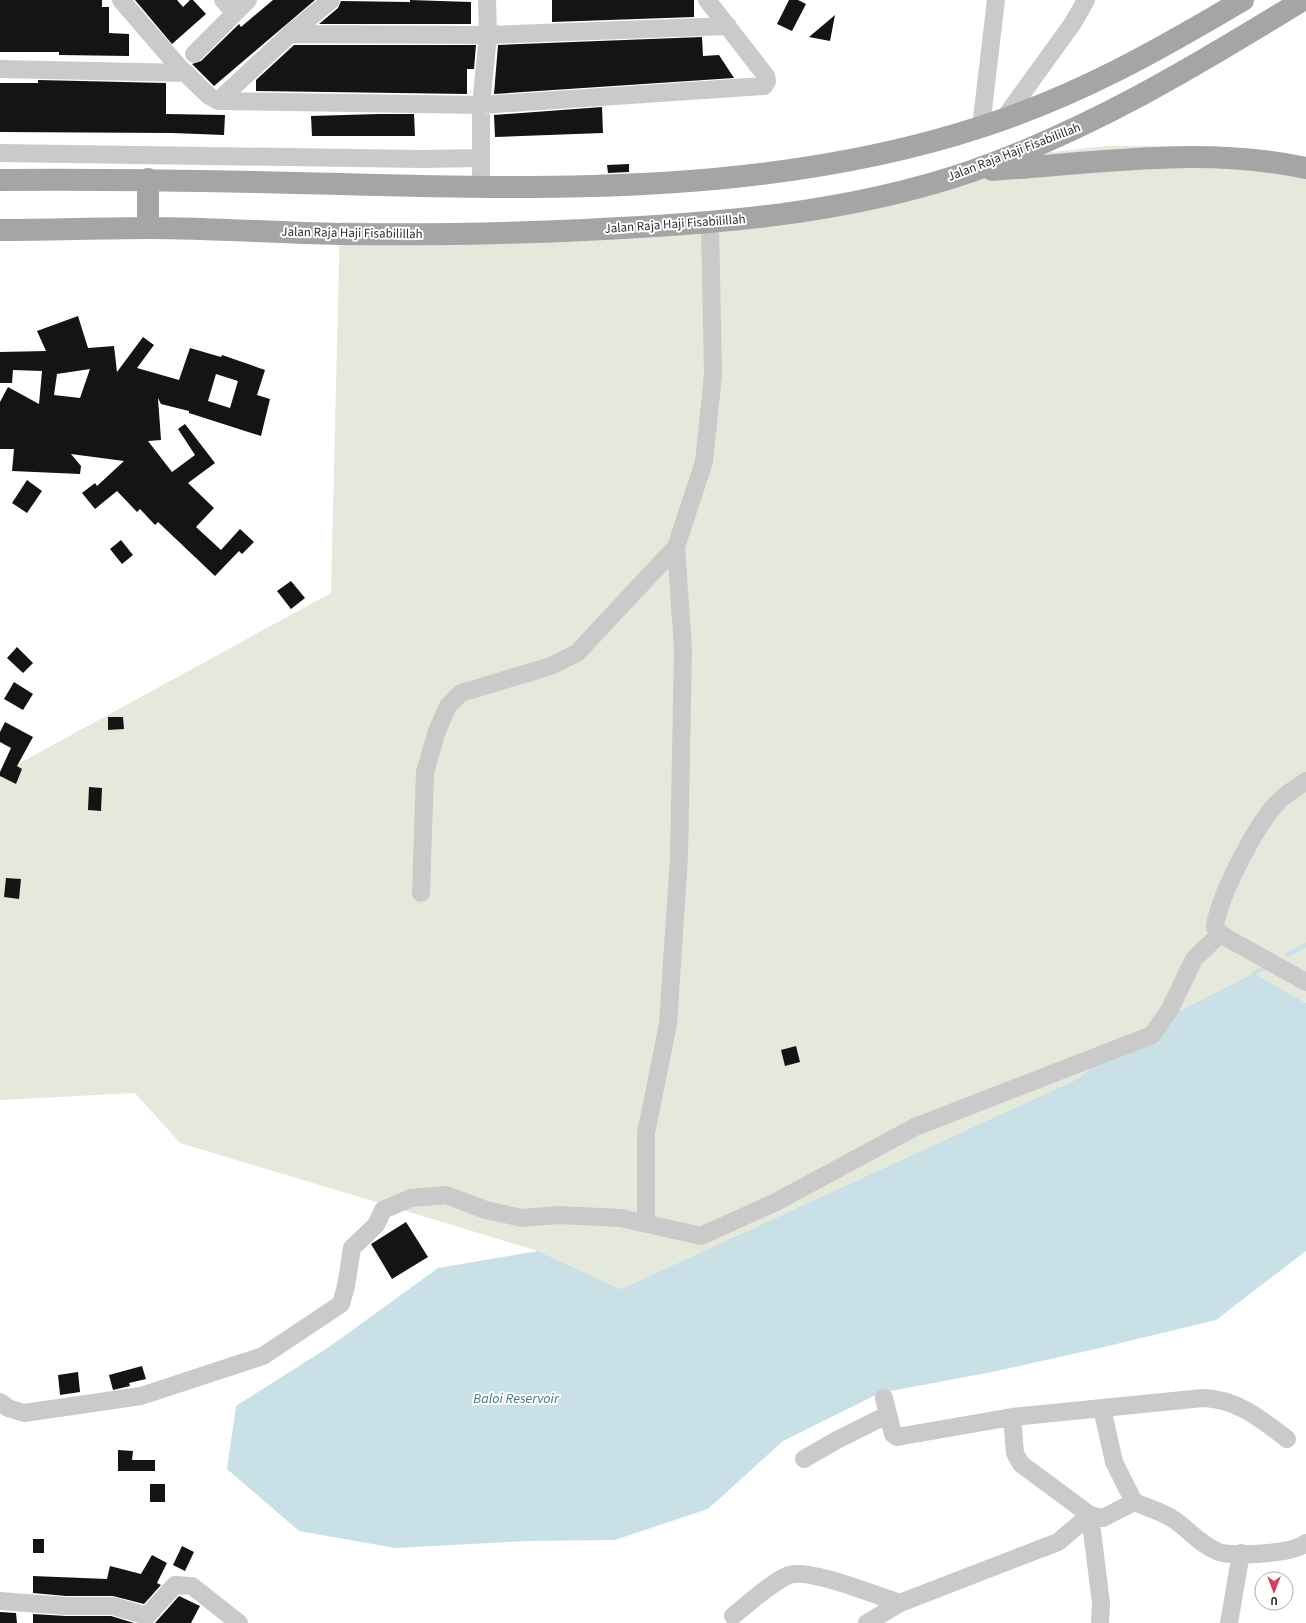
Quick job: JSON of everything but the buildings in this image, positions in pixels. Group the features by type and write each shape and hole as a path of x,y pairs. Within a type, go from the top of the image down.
{"main road":[{"path":"0,180 148,179 481,188 647,184 834,164 924,143 981,127 1003,120 1076,91 1126,68 1243,0"},
{"name":"Jalan Raja Haji Fisabilillah","path":"0,230 148,228 338,234 467,234 550,232 710,223 812,210 860,201 971,171 1057,137 1105,115 1192,68 1303,0"},
{"path":"971,171 1122,159 1169,158 1237,159 1306,168"},
{"path":"148,179 148,228"}],"street":[{"path":"121,0 186,74 209,96 218,101 482,105 764,86 767,81 766,76 707,0"},
{"path":"194,54 229,6 248,0"},
{"path":"218,101 290,34 330,0"},
{"path":"481,188 482,105 488,35 487,0"},
{"path":"981,127 996,0"},
{"path":"1003,120 1073,23 1086,0"},
{"path":"290,34 488,35 728,26"},
{"path":"0,69 186,74"},
{"path":"0,153 422,159 482,158"},
{"path":"646,1224 646,1133 668,1024 679,857 683,649 676,547 704,462 713,375 710,223"},
{"path":"421,893 425,772 437,731 448,706 461,693 551,666 577,653 676,547"},
{"path":"1306,781 1281,799 1272,809 1249,845 1226,888 1216,926 1220,934 1306,982"},
{"path":"0,1402 8,1408 24,1413 141,1396 263,1356 341,1304 346,1286 352,1248 376,1225 383,1210 411,1198 446,1195 486,1210 522,1218 558,1215 621,1218 701,1236 776,1202 915,1127 1152,1035 1170,1009 1194,959 1220,934"},
{"path":"804,1459 835,1441 885,1406 893,1434 897,1437 902,1437 1012,1418 1214,1398 1241,1407 1287,1439"},
{"path":"1102,1408 1114,1462 1134,1502 1166,1514 1176,1520 1202,1543 1219,1552 1277,1553 1293,1550 1306,1543"},
{"path":"1012,1418 1015,1453 1021,1464 1090,1515 1104,1518 1134,1502"},
{"path":"868,1623 900,1603 1058,1542 1090,1515"},
{"path":"1090,1515 1101,1602 1100,1623"},
{"path":"1229,1623 1241,1553"},
{"path":"733,1616 783,1578 797,1573 818,1576 900,1603"},
{"path":"0,1601 66,1606 113,1606 147,1616 175,1585 192,1586 239,1623"}],"shaded area":[{"path":"1107,146 1177,146 1240,155 1306,170 1306,1003 1254,973 1173,1014 1073,1081 621,1289 538,1251 180,1143 135,1093 0,1100 0,774 331,593 340,222 471,225 649,218 845,197 1045,153"}],"water":[{"name":"Baloi Reservoir","path":"1254,973 1306,1003 1306,1251 1216,1320 992,1372 880,1393 783,1441 708,1509 615,1540 528,1541 395,1548 299,1531 227,1469 236,1406 329,1347 438,1268 538,1251 621,1289 1073,1081 1173,1014"}],"waterway":[{"path":"1287,955 1306,945"},
{"path":"1254,973 1265,968"}]}
